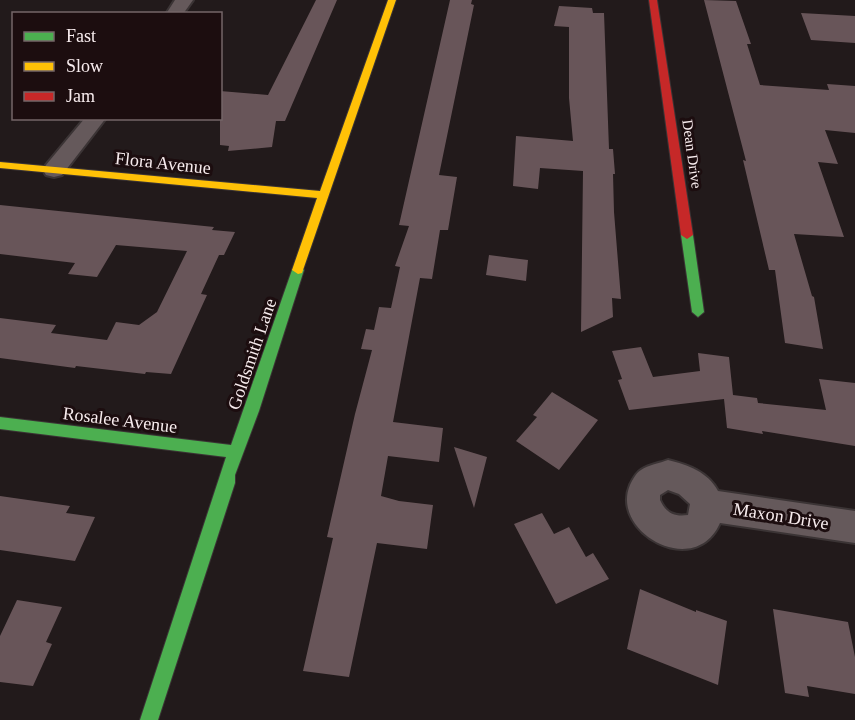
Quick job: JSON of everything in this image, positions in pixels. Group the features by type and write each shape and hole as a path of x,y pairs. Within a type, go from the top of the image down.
{"street":[{"name":"Goldsmith Lane","path":"149,720 236,452 392,0"},
{"name":"Dean Drive","path":"653,0 698,312"},
{"path":"54,170 94,120"},
{"name":"Flora Avenue","path":"0,165 323,195"},
{"name":"Rosalee Avenue","path":"0,423 236,452"},
{"name":"Maxon Drive","path":"706,505 855,527"}],"building":[{"path":"316,0 337,0 285,121 276,121 272,147 228,151 229,146 220,145 222,91 268,95"},
{"path":"450,0 472,0 471,4 474,5 439,175 457,177 448,230 440,230 432,279 420,278 393,422 443,428 439,462 388,456 381,496 399,501 433,505 427,549 377,543 349,677 303,671 333,538 327,537 372,350 361,349 366,329 374,330 379,307 391,308 400,267 395,266 409,226 399,225"},
{"path":"704,0 736,1 751,44 747,44 760,85 829,90 827,84 855,86 855,133 825,130 838,164 818,162 844,237 794,234 814,297 823,349 785,343 775,270 769,270 743,160 746,161"},
{"path":"559,6 592,8 593,13 604,13 609,149 613,149 615,174 613,174 614,212 621,299 612,298 613,317 581,332 583,171 540,168 538,189 513,186 516,136 573,141 569,98 569,27 554,26"},
{"path":"801,13 855,16 855,43 811,40"},
{"path":"0,205 214,227 212,230 235,232 224,255 219,255 201,294 207,295 171,374 146,372 145,374 76,366 75,368 0,358 0,318 56,325 51,333 107,340 116,322 139,325 157,312 187,251 116,245 97,277 68,274 75,263 0,254"},
{"path":"489,255 528,260 526,281 486,275"},
{"path":"641,347 653,377 700,371 698,353 729,357 733,395 757,398 758,403 826,410 819,379 855,383 855,446 762,431 763,434 727,428 724,399 629,410 618,380 622,379 612,351"},
{"path":"552,392 598,420 559,470 516,441 537,417 533,415"},
{"path":"454,447 487,457 474,508"},
{"path":"0,496 70,506 66,513 95,517 75,561 0,550"},
{"path":"542,513 554,534 569,527 586,557 593,553 609,579 556,604 514,524"},
{"path":"640,589 696,612 696,610 727,621 718,685 627,649"},
{"path":"17,600 62,607 46,642 52,644 33,686 0,682 0,636"},
{"path":"773,609 848,622 855,657 855,694 807,686 809,697 785,693"}],"traffic: fast":[{"path":"687,235 698,312"},
{"path":"149,720 227,483 227,475 252,411 298,270"},
{"path":"0,423 236,452"}],"traffic: slow":[{"path":"298,270 392,0"},
{"path":"0,165 323,195"}],"traffic: jam":[{"path":"653,0 687,235"}]}
